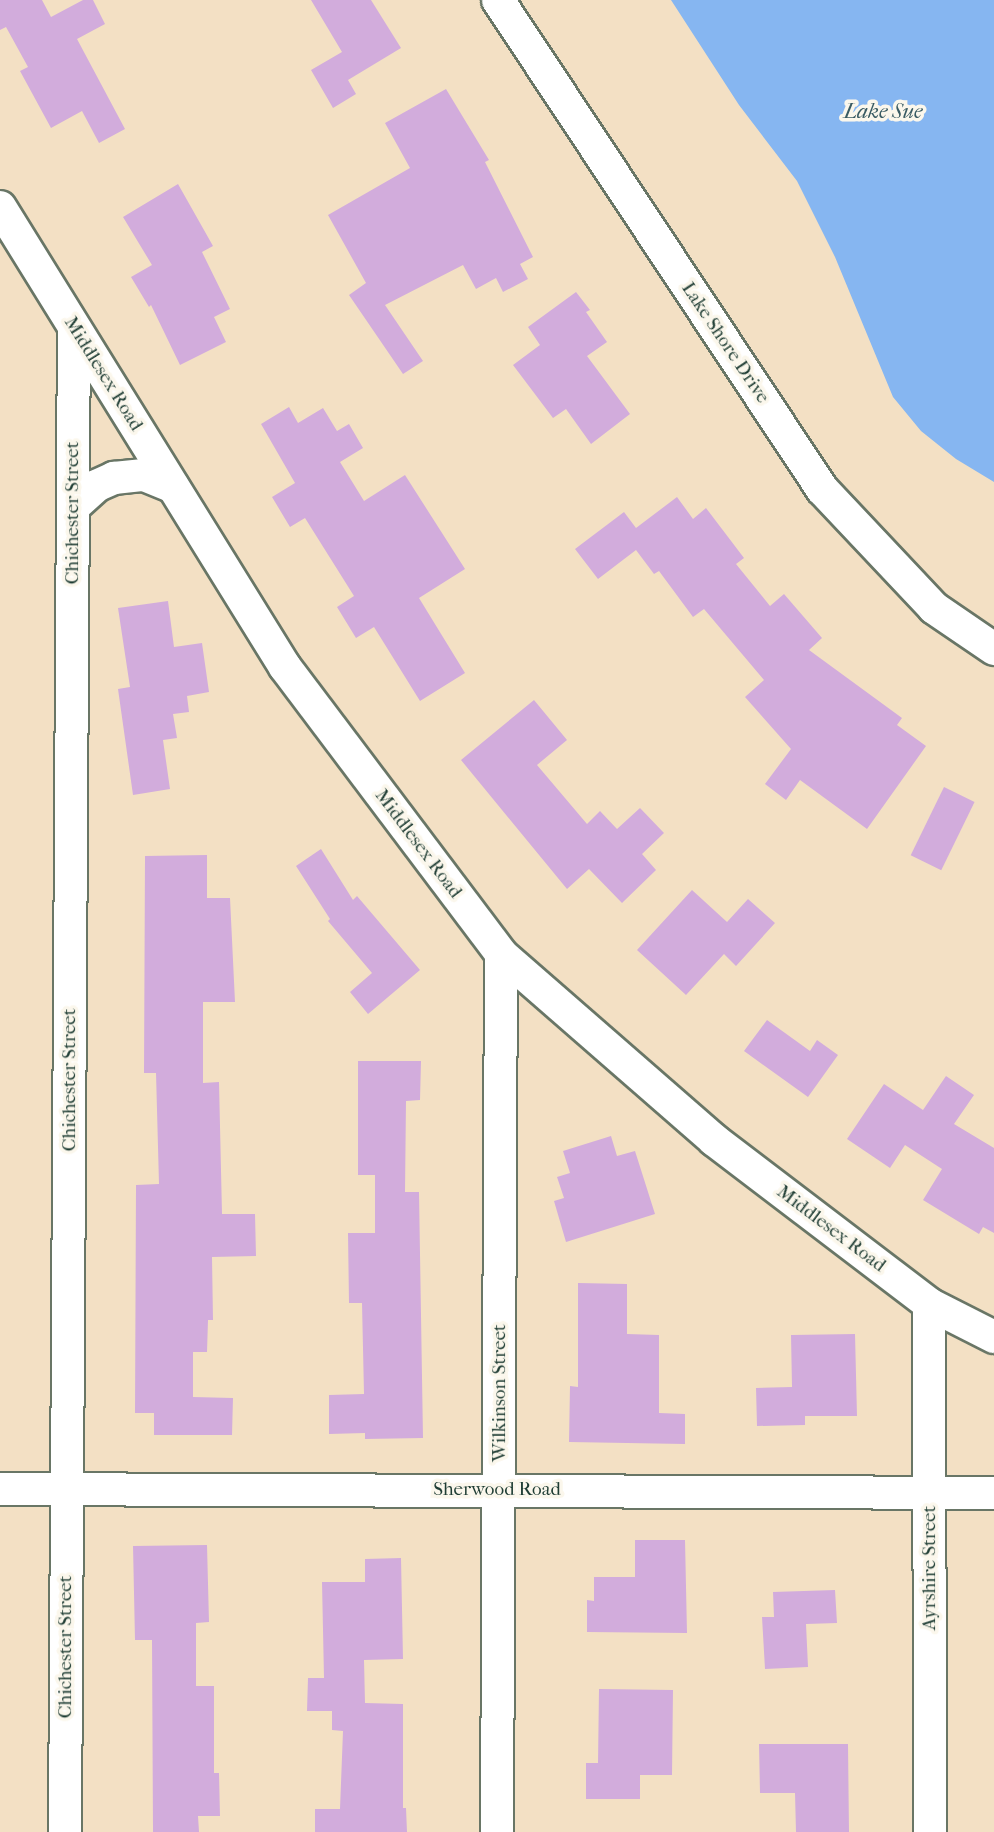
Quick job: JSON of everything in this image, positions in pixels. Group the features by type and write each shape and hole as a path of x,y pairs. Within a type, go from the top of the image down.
{"street":[{"name":"Lake Shore Drive","path":"498,0 822,489 934,608 994,649"},
{"name":"Middlesex Road","path":"0,207 285,667 501,954 714,1140 929,1304 994,1337"},
{"name":"Chichester Street","path":"65,1832 74,328"},
{"path":"73,506 96,486 114,478 144,475 173,487"},
{"name":"Wilkinson Street","path":"497,1832 501,954"},
{"name":"Ayrshire Street","path":"929,1304 930,1832"},
{"name":"Sherwood Road","path":"0,1489 994,1493"}],"water":[{"name":"Lake Sue","path":"671,0 994,0 994,482 956,459 921,431 893,397 835,257 797,181 739,105"}],"building":[{"path":"0,0 42,0 51,17 83,0 93,0 105,24 77,39 125,129 99,143 82,111 51,128 20,71 28,67 6,27 0,30"},
{"path":"311,0 371,0 401,48 348,80 356,94 333,108 311,70 342,52"},
{"path":"446,89 489,160 485,162 533,257 520,264 528,279 503,292 496,278 476,289 463,265 385,305 423,361 403,374 349,295 366,283 328,215 410,168 385,123"},
{"path":"178,184 213,246 202,252 230,309 214,317 226,342 180,365 151,305 149,307 131,277 152,265 123,217"},
{"path":"576,292 590,310 586,312 607,342 587,356 630,414 591,444 566,409 553,418 513,365 540,345 528,327"},
{"path":"289,407 298,423 323,408 337,431 349,424 363,448 340,462 364,501 405,475 465,569 419,598 465,673 420,701 374,627 356,638 337,607 354,596 305,518 290,527 272,497 295,483 261,424"},
{"path":"677,497 693,519 706,508 744,558 736,564 770,606 784,594 822,638 809,650 902,718 897,725 926,746 867,829 800,780 786,800 765,784 791,749 745,697 764,680 704,609 693,617 659,571 654,574 636,550 598,579 575,549 624,512 636,528"},
{"path":"168,601 174,647 202,643 209,692 187,696 189,712 173,714 177,738 163,740 170,789 133,795 118,689 130,687 118,608"},
{"path":"534,700 567,740 537,765 587,824 600,811 617,829 640,808 664,833 642,854 656,870 622,903 589,869 567,889 461,760"},
{"path":"944,787 975,802 941,870 911,855"},
{"path":"321,849 353,900 357,896 420,970 368,1014 350,992 372,973 328,921 330,919 296,866"},
{"path":"207,855 207,898 230,898 235,1002 203,1002 203,1083 219,1082 222,1214 255,1214 256,1256 212,1257 213,1320 208,1320 207,1352 193,1352 193,1397 233,1398 232,1435 154,1435 154,1413 135,1413 136,1185 159,1184 156,1073 144,1073 145,856"},
{"path":"692,890 727,922 748,899 775,923 736,966 724,954 686,995 637,950"},
{"path":"767,1020 810,1051 817,1040 838,1055 808,1097 744,1051"},
{"path":"358,1061 421,1061 420,1100 406,1101 405,1192 419,1192 423,1438 365,1439 365,1433 329,1434 329,1395 364,1394 362,1303 349,1303 348,1233 375,1233 375,1175 358,1175"},
{"path":"946,1076 974,1095 954,1124 994,1148 994,1233 983,1227 979,1234 923,1200 942,1169 905,1145 890,1168 847,1139 884,1084 923,1110"},
{"path":"611,1136 617,1156 635,1151 655,1214 566,1242 554,1201 564,1198 557,1177 570,1173 563,1151"},
{"path":"578,1283 627,1284 627,1334 659,1335 659,1413 685,1414 685,1444 569,1442 570,1386 578,1387"},
{"path":"855,1334 857,1416 805,1416 805,1425 757,1426 756,1388 792,1387 791,1335"},
{"path":"635,1540 685,1540 687,1633 587,1632 587,1600 594,1601 594,1577 635,1577"},
{"path":"207,1545 209,1622 196,1623 196,1686 214,1686 214,1773 219,1773 220,1816 198,1816 199,1832 153,1832 152,1640 135,1640 133,1546"},
{"path":"401,1558 403,1659 364,1660 365,1703 403,1704 403,1808 406,1808 407,1832 315,1832 315,1809 340,1809 343,1731 332,1730 332,1711 307,1711 308,1678 324,1678 322,1582 365,1582 365,1559"},
{"path":"835,1590 837,1623 806,1624 808,1667 765,1669 762,1617 774,1617 773,1592"},
{"path":"599,1689 673,1690 672,1775 640,1775 640,1799 586,1799 586,1763 598,1763"},
{"path":"759,1744 848,1744 849,1832 796,1832 795,1793 760,1793"}]}
